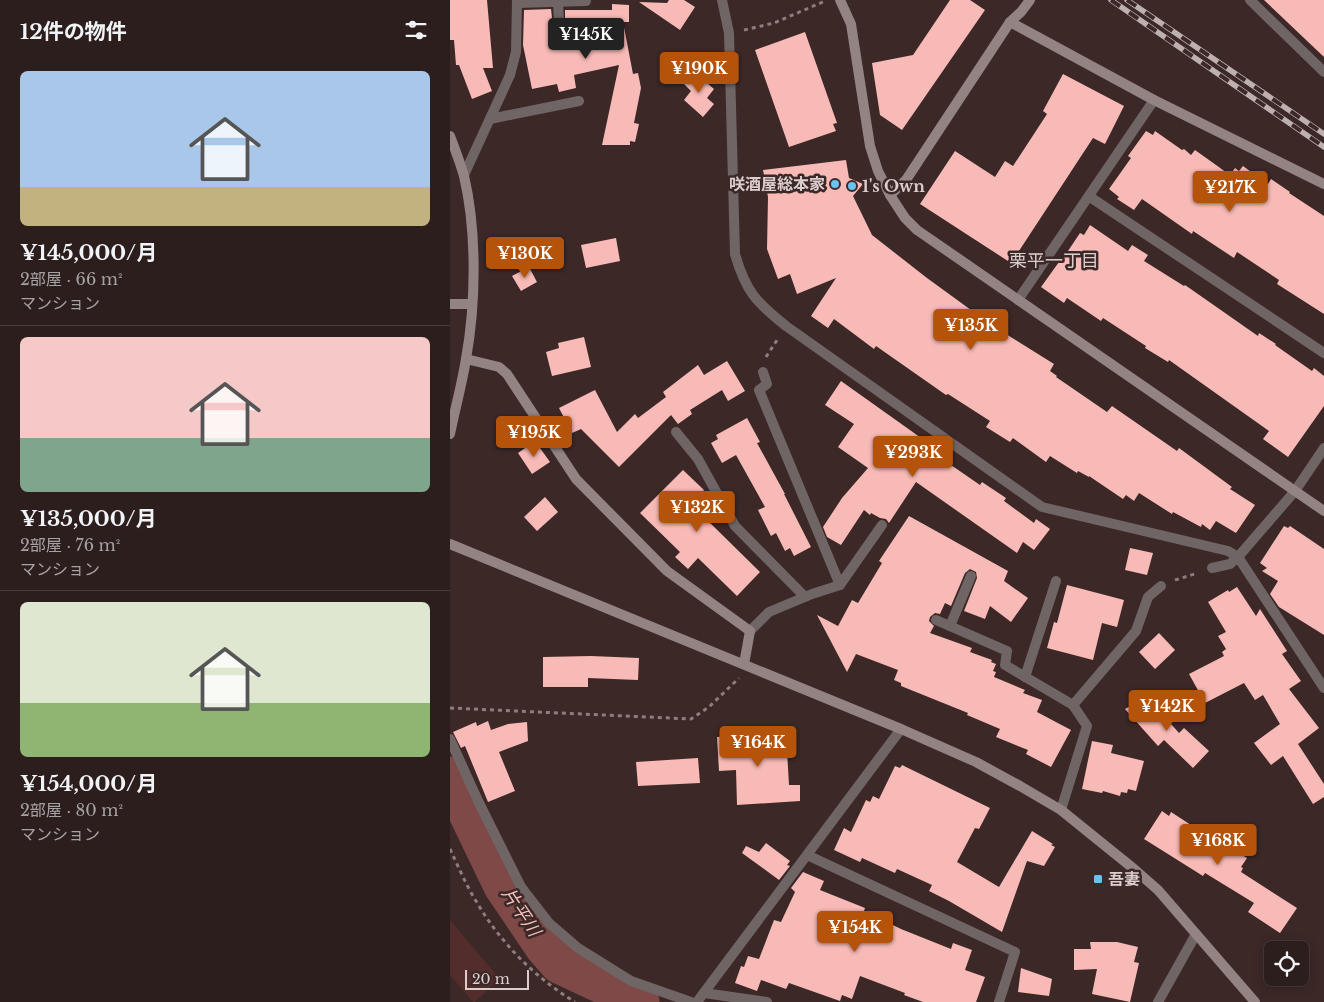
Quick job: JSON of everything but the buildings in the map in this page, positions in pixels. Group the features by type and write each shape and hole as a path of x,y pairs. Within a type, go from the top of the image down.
{"street":[{"path":"722,0 729,33 735,254 741,275 760,305 786,326 1042,507 1228,551 1238,557 1324,688"},
{"path":"840,0 851,24 870,146 878,171 890,195 905,218 917,230 1324,511"},
{"path":"890,195 906,180 1010,22 1030,0"},
{"path":"1250,0 1324,72"},
{"path":"464,175 510,75 516,52 517,1 586,1"},
{"path":"558,1 559,23"},
{"path":"1010,22 1154,100 1324,184"},
{"path":"1018,300 1090,197 1154,100"},
{"path":"490,119 579,101"},
{"path":"450,136 464,175 471,219 473,261 472,304 466,359 450,434"},
{"path":"1090,197 1324,353"},
{"path":"450,304 472,304"},
{"path":"466,359 499,367 507,374 576,480 667,571 750,631"},
{"path":"763,372 767,384 759,390 840,585"},
{"path":"676,432 698,459 735,526 805,597"},
{"path":"1212,568 1230,564 1238,557 1295,490 1324,448"},
{"path":"744,664 750,631 769,612 840,585 882,525"},
{"path":"450,544 901,729 976,762 1061,810 1158,890 1255,1002"},
{"path":"950,626 971,576"},
{"path":"1025,676 1056,581"},
{"path":"1073,705 1136,631 1148,597 1160,586"},
{"path":"936,620 1007,650 1005,665 1073,705 1087,726 1061,810"},
{"path":"697,1002 901,729"},
{"path":"450,739 521,888 549,923 578,948 631,981 691,1002"},
{"path":"807,855 1015,952 999,1002"},
{"path":"1158,1002 1196,934"},
{"path":"704,993 767,1002"}],"path":[{"path":"729,33 774,23 827,1"},
{"path":"763,372 765,358 782,333"},
{"path":"1160,586 1212,568"},
{"path":"450,708 690,719 710,707 739,679 744,664"},
{"path":"450,849 475,900 500,936 524,963 562,994 575,1002"}],"shaded area":[{"path":"450,920 499,978 475,1002 450,975"}],"waterway":[{"name":"片平川","path":"450,776 503,886 545,948 559,964 640,1002"}],"railway":[{"path":"1111,0 1324,147"},
{"path":"1127,0 1324,134"}],"place":[{"name":"咲酒屋総本家","path":"835,184"},
{"name":"1's Own","path":"852,186"},
{"name":"吾妻","path":"1098,879"}],"district":[{"name":"栗平一丁目","path":"1054,261"}]}
